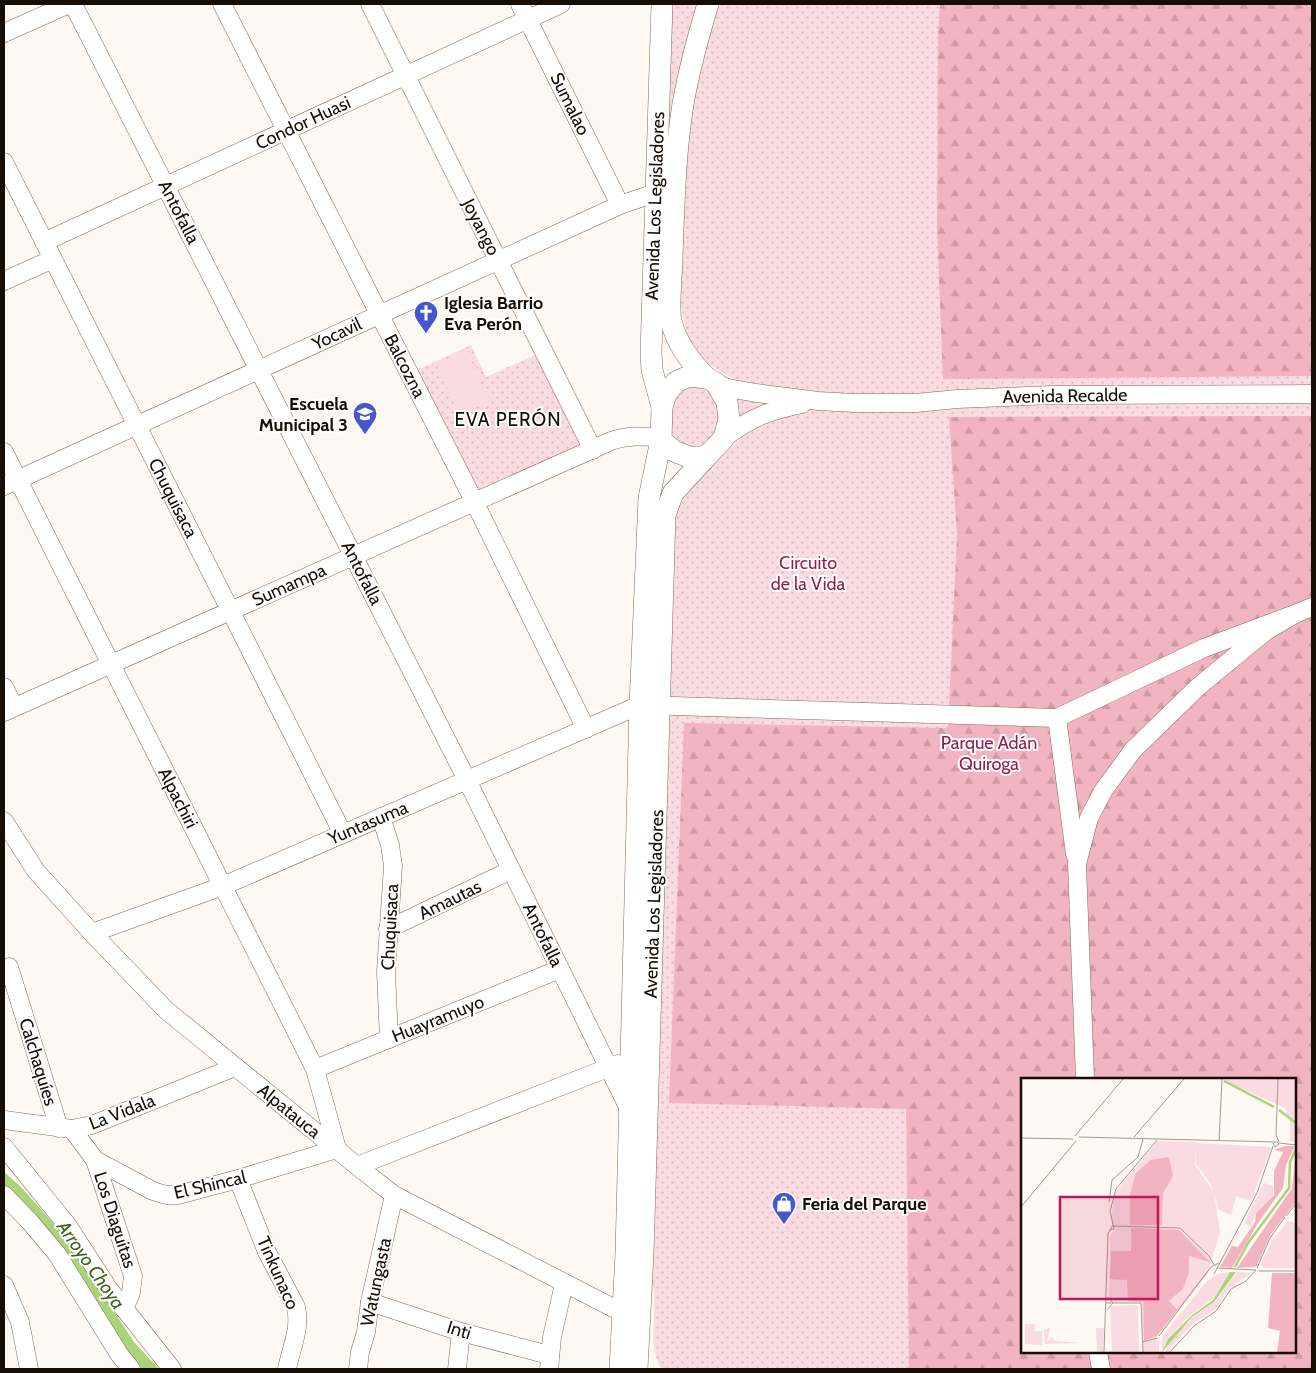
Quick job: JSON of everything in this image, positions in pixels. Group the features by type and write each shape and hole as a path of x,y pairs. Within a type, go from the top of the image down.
{"main road":[{"name":"Avenida Los Legisladores","path":"662,4 665,193 670,318 677,340 689,358 711,380"},
{"name":"Avenida Los Legisladores","path":"662,407 652,370 650,353 665,193 694,51 708,4"},
{"path":"689,376 711,380 723,392 729,409 728,428 724,438 709,454 702,457 689,457 674,451 661,439 662,407 666,394 676,382 689,376"},
{"name":"Avenida Los Legisladores","path":"620,1369 631,1314 646,1145 650,706 649,498 661,439"},
{"name":"Avenida Los Legisladores","path":"637,1369 638,1344 631,1314 630,1060 650,706 665,515 673,493 709,454"},
{"path":"638,1344 654,1369"}],"street":[{"path":"4,33 68,4"},
{"name":"Antofalla","path":"73,4 467,780 646,1145"},
{"name":"Balcozna","path":"222,4 475,503 586,729"},
{"name":"Joyango","path":"370,4 593,450"},
{"name":"Condor Huasi","path":"44,242 406,76 524,12 561,4"},
{"name":"Sumalao","path":"524,12 620,205"},
{"name":"Chuquisaca","path":"4,162 343,834"},
{"name":"Yocavil","path":"11,483 620,205 665,193"},
{"path":"4,281 52,259"},
{"name":"Avenida Recalde","path":"711,380 740,391 818,401 894,404 957,399 1051,396 1312,394"},
{"name":"Avenida Recalde","path":"724,438 741,425 760,415 818,401"},
{"name":"Sumampa","path":"9,710 623,437 639,436 661,439"},
{"name":"Alpachiri","path":"4,452 11,483 111,664 315,1069 337,1149"},
{"path":"650,706 1057,718 1204,648 1312,607"},
{"path":"1077,864 1089,818 1103,790 1133,750 1199,686 1266,632 1295,614"},
{"path":"4,687 9,710"},
{"name":"Yuntasuma","path":"92,933 223,886 586,729 650,706"},
{"path":"1057,718 1077,864 1085,1078"},
{"name":"Chuquisaca","path":"381,818 390,845 393,866 386,972 389,1038"},
{"name":"Alpatauca","path":"4,821 36,871 166,1010 394,1195 564,1284 631,1314"},
{"name":"Amautas","path":"388,929 511,870"},
{"name":"Calchaquíes","path":"9,967 65,1129"},
{"name":"Huayramuyo","path":"315,1069 560,969"},
{"path":"358,1166 630,1060"},
{"name":"La Vidala","path":"4,1120 65,1129 92,1125 235,1067"},
{"name":"El Shincal","path":"65,1129 95,1160 153,1191 166,1195 178,1195 238,1179 337,1149"},
{"path":"4,1146 68,1226 108,1288 172,1369"},
{"name":"Los Diaguitas","path":"95,1160 133,1276 131,1293 124,1309"},
{"name":"Tinkunaco","path":"238,1179 267,1252 296,1307 298,1317 297,1332 287,1369"},
{"path":"4,1195 57,1254 119,1354 131,1369"},
{"name":"Watungasta","path":"358,1369 370,1302 394,1195"},
{"path":"549,1362 564,1284"},
{"path":"4,1285 20,1322 30,1369"},
{"name":"Inti","path":"370,1302 549,1362"},
{"path":"457,1369 461,1332"},
{"path":"1098,1353 1101,1369"}],"green space":[{"path":"669,4 699,4 669,177"},
{"name":"Parque Adán Quiroga","path":"716,4 1312,4 1312,1369 662,1369 658,1362 654,1344 654,1295 650,1276 673,524 684,496 709,467 739,440 737,381 705,362 688,339 680,302 682,195 689,125 700,59"},
{"path":"940,4 1312,4 1312,376 943,379 937,227 938,34"},
{"path":"471,345 486,377 540,353 582,443 580,448 483,490 479,490 473,484 415,371"},
{"path":"466,350 490,401 460,415 436,364"},
{"path":"693,383 709,390 718,405 719,424 710,442 697,448 682,444 671,432 670,405 675,394"},
{"path":"1312,416 1312,1369 909,1369 906,1109 669,1103 684,723 948,728 957,534 949,417"}],"shaded area":[{"path":"4,1172 20,1186 64,1235 134,1342 159,1369 142,1369 125,1349 4,1188"}],"place":[{"name":"Iglesia Barrio Eva Perón","path":"426,334"},
{"name":"Escuela Municipal 3","path":"365,435"},
{"name":"Feria del Parque","path":"784,1225"}],"district":[{"name":"EVA PERÓN","path":"508,419"}],"park label":[{"name":"Circuito de la Vida","path":"808,573"}],"water label":[{"name":"Arroyo Choya","path":"91,1265"}]}
